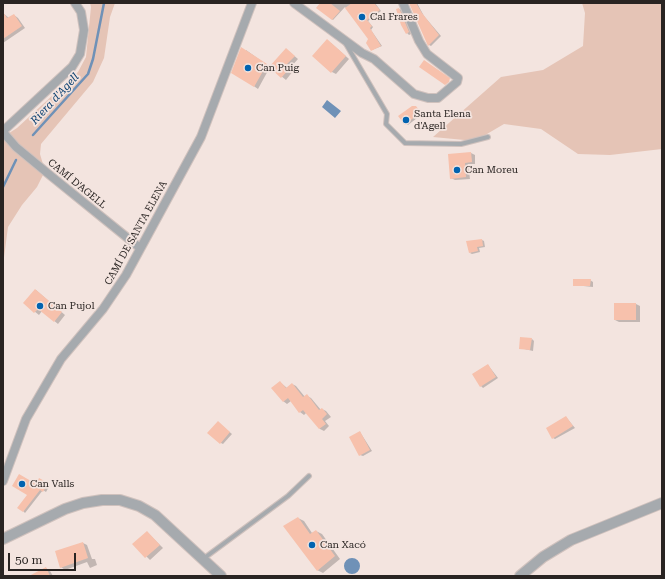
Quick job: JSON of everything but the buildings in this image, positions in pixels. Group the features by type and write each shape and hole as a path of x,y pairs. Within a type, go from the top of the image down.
{"street":[{"name":"CAMÍ D'AGELL","path":"75,3 81,12 84,30 80,54 72,67 3,132 16,147 140,248"},
{"name":"CAMÍ DE SANTA ELENA","path":"3,481 26,419 61,359 103,309 126,275 201,137 252,3"},
{"path":"294,3 343,39 374,59 414,94 428,98 438,98 458,82 458,78 427,54 419,41 403,3"},
{"path":"3,537 83,503 102,500 120,500 139,506 156,515 221,576"},
{"path":"520,576 543,557 571,540 662,503"}],"lane":[{"path":"343,39 387,114 386,124 405,144 461,144 488,137"},
{"path":"203,559 288,496 309,476"}],"shaded area":[{"path":"90,3 115,3 110,17 104,58 93,82 41,144 40,154 45,171 37,187 22,205 8,227 3,265 3,137 17,128 78,72 86,57 91,7"},
{"path":"582,3 662,3 662,149 610,155 578,154 541,129 504,124 475,141 433,137 501,77 543,70 583,46 585,13"}],"water":[{"path":"327,100 341,111 335,118 322,107"},
{"path":"352,558 358,560 360,566 358,572 352,574 346,572 344,566 346,560"}],"waterway":[{"name":"Riera d'Agell","path":"33,135 88,74 93,59 104,3"},
{"name":"Riera d'Agell","path":"3,187 16,160"}],"place":[{"name":"Cal Frares","path":"362,17"},
{"name":"Can Puig","path":"248,68"},
{"name":"Santa Elena d'Agell","path":"406,120"},
{"name":"Can Moreu","path":"457,170"},
{"name":"Can Pujol","path":"40,306"},
{"name":"Can Valls","path":"22,484"},
{"name":"Can Xacó","path":"312,545"}]}
